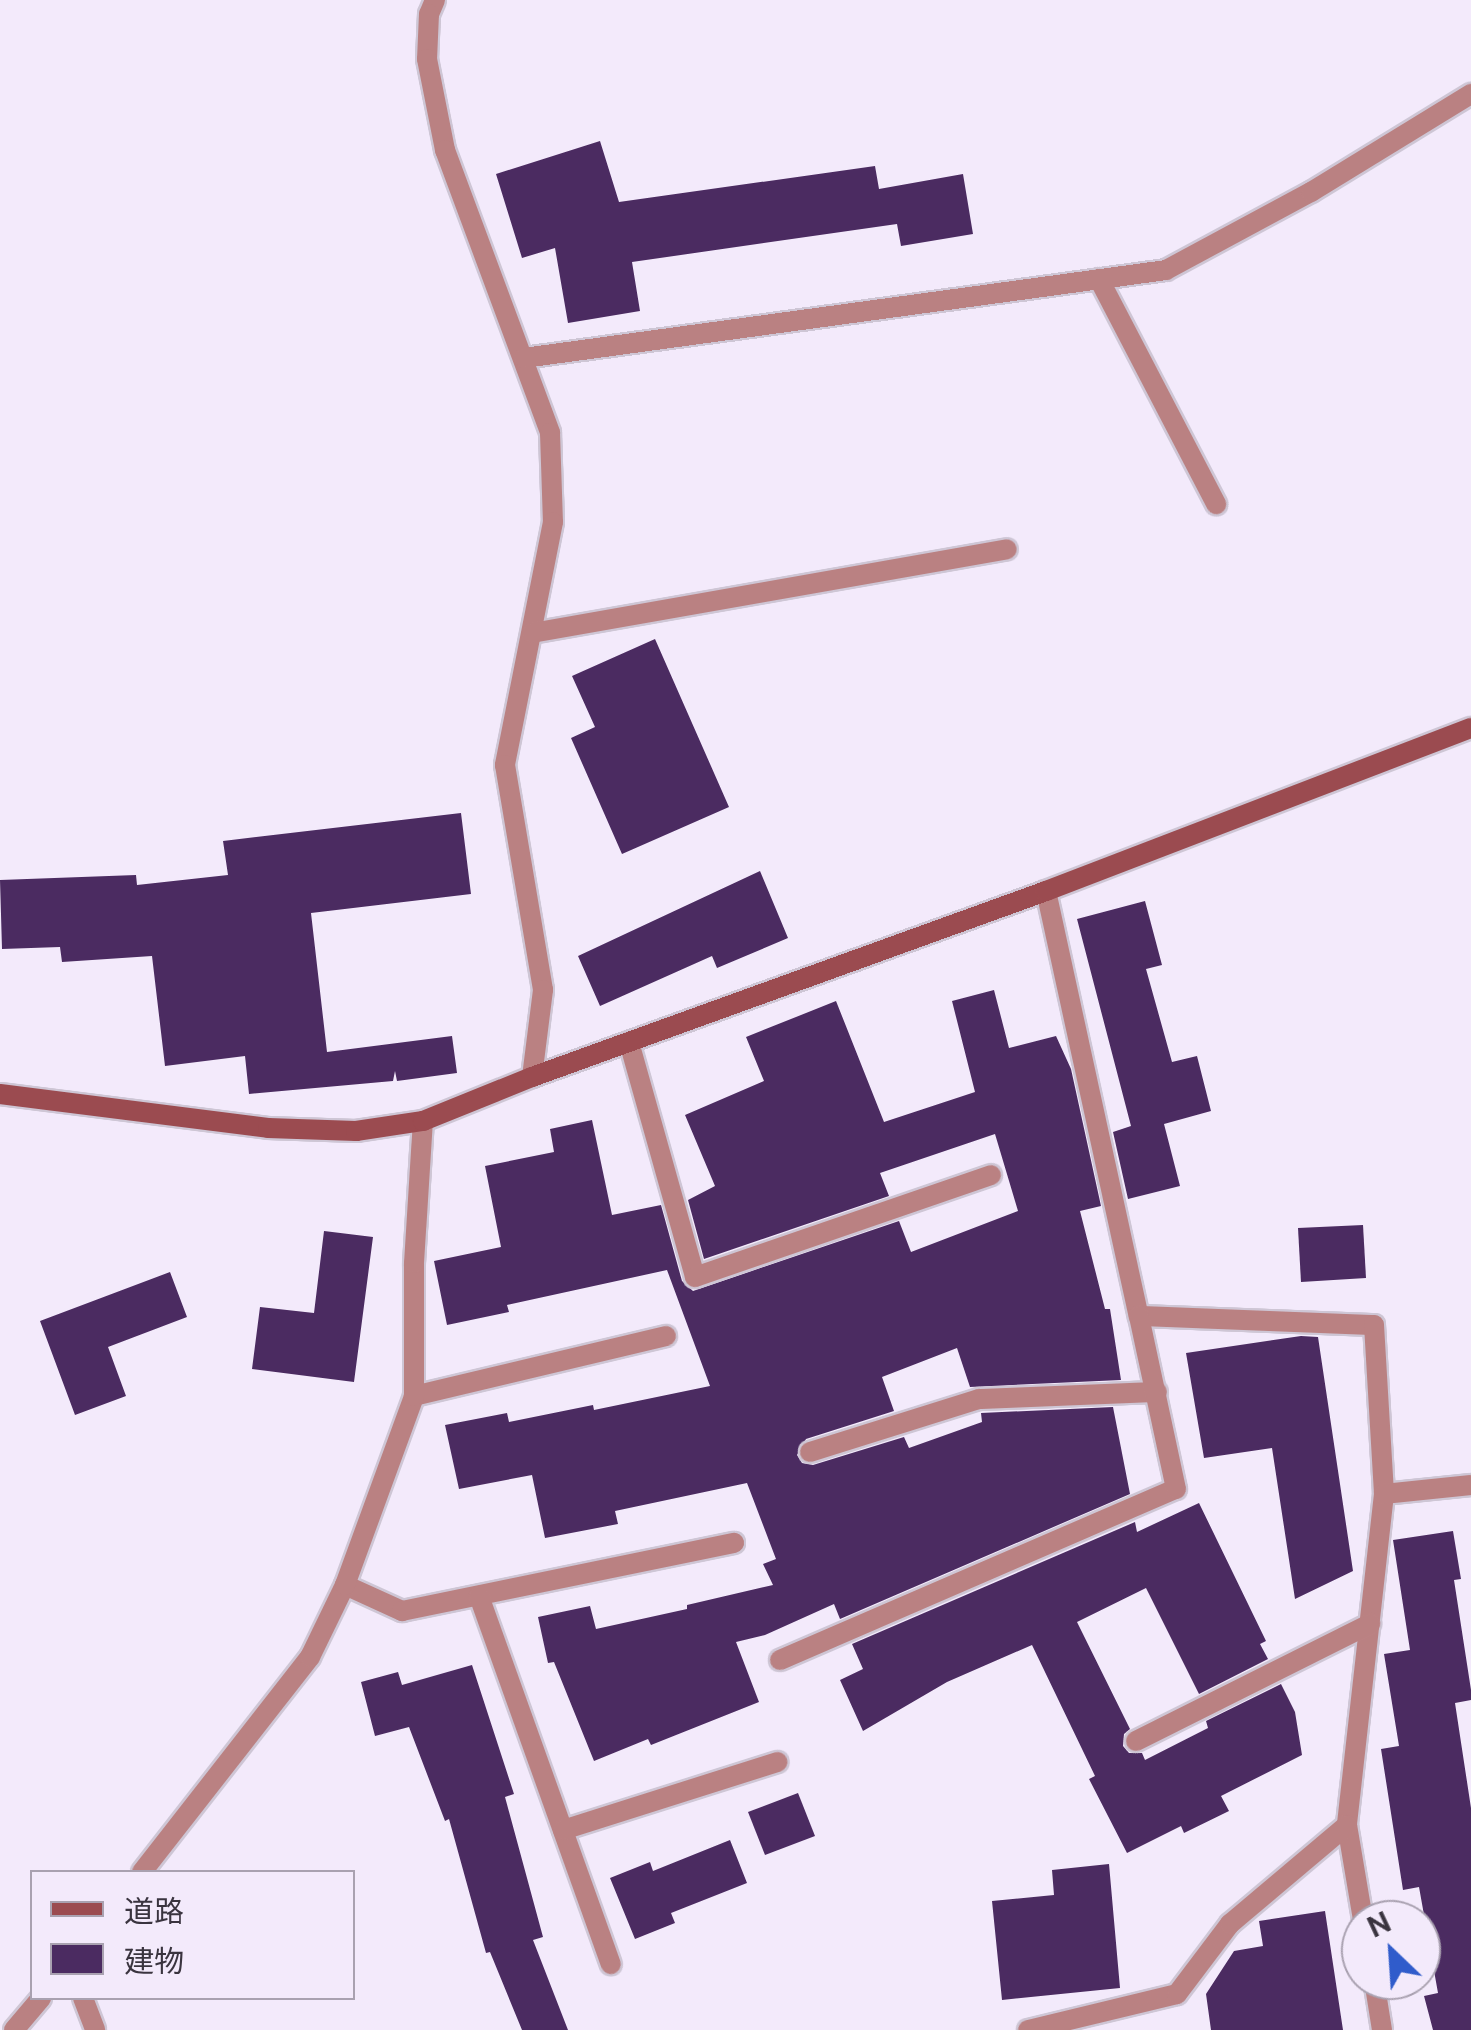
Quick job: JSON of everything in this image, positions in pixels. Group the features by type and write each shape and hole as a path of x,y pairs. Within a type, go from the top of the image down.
{"street":[{"path":"435,0 429,14 427,59 445,150 550,433 552,522 505,766 543,990 532,1077"},
{"path":"524,358 1166,270 1310,192 1471,94"},
{"path":"1099,279 1216,504"},
{"path":"532,633 1007,549"},
{"path":"0,1094 268,1128 356,1131 423,1121 532,1077 1046,891 1471,728"},
{"path":"780,1660 1176,1489 1046,891"},
{"path":"629,1042 695,1278 991,1175"},
{"path":"144,1870 310,1657 345,1585 414,1396 414,1262 423,1121"},
{"path":"1139,1316 1374,1325 1384,1494 1347,1825 1360,1900"},
{"path":"414,1396 666,1336"},
{"path":"810,1452 979,1399 1157,1392"},
{"path":"1384,1494 1471,1484"},
{"path":"345,1585 402,1612 734,1543"},
{"path":"479,1596 611,1964"},
{"path":"1136,1740 1370,1624"},
{"path":"563,1830 777,1762"},
{"path":"1028,2030 1099,2022 1177,1994 1230,1924 1347,1825"},
{"path":"14,2030 39,2000"},
{"path":"84,2000 94,2030"},
{"path":"1377,2000 1382,2030"}],"building":[{"path":"600,141 619,202 875,166 879,189 963,174 973,234 901,246 897,224 632,262 640,311 568,323 555,248 522,258 496,174"},
{"path":"655,639 729,807 622,854 571,738 595,727 572,676"},
{"path":"461,813 471,894 311,913 327,1052 452,1036 457,1073 397,1081 395,1071 393,1081 249,1094 245,1056 165,1066 152,956 62,962 60,947 2,949 0,880 136,875 137,885 228,875 223,841"},
{"path":"760,871 788,938 717,968 712,956 600,1006 578,956"},
{"path":"1145,901 1162,965 1146,969 1172,1062 1197,1056 1211,1111 1164,1124 1180,1186 1128,1199 1113,1132 1131,1126 1077,919"},
{"path":"994,990 1009,1048 1056,1036 1071,1069 1101,1206 1080,1211 1105,1309 1110,1309 1121,1380 970,1387 957,1348 882,1377 894,1411 806,1439 797,1455 802,1463 813,1465 904,1437 909,1448 982,1422 981,1413 1113,1407 1130,1494 840,1619 834,1604 765,1635 736,1642 759,1702 651,1745 648,1739 594,1761 554,1662 548,1663 538,1617 590,1606 596,1629 687,1609 687,1605 773,1585 763,1564 776,1559 747,1483 615,1511 618,1524 545,1538 532,1475 459,1489 445,1425 507,1413 509,1422 593,1405 594,1410 710,1386 667,1270 507,1305 509,1312 447,1325 434,1261 501,1247 485,1166 554,1152 550,1129 592,1120 612,1215 661,1205 682,1281 693,1291 899,1221 911,1252 1018,1211 995,1134 880,1173 889,1196 704,1259 688,1200 715,1186 685,1115 764,1081 746,1037 836,1001 884,1122 975,1092 952,1001"},
{"path":"1363,1225 1366,1278 1301,1282 1298,1228"},
{"path":"324,1231 373,1237 354,1382 252,1369 260,1307 314,1313"},
{"path":"170,1272 187,1317 108,1347 126,1396 75,1415 40,1321"},
{"path":"1301,1336 1318,1337 1353,1571 1295,1599 1272,1448 1204,1458 1186,1353"},
{"path":"1199,1503 1266,1641 1260,1644 1268,1659 1199,1694 1146,1588 1077,1622 1130,1729 1124,1734 1123,1746 1129,1753 1142,1753 1145,1760 1208,1728 1206,1721 1281,1684 1295,1712 1302,1755 1221,1796 1229,1811 1184,1833 1181,1826 1127,1853 1089,1779 1095,1776 1032,1645 947,1682 863,1731 840,1680 863,1669 852,1644 1135,1522 1137,1532"},
{"path":"1453,1531 1461,1579 1454,1580 1471,1700 1455,1703 1471,1808 1471,2030 1433,2030 1425,2000 1441,2000 1441,1900 1421,1900 1419,1887 1403,1890 1381,1749 1399,1746 1384,1654 1410,1650 1393,1540"},
{"path":"472,1665 514,1794 505,1797 543,1937 533,1940 568,2030 522,2030 490,1952 486,1953 449,1819 445,1821 409,1727 375,1736 361,1682 398,1672 402,1685"},
{"path":"798,1793 815,1836 765,1855 748,1812"},
{"path":"730,1840 747,1883 671,1913 675,1923 635,1939 610,1878 650,1862 653,1871"},
{"path":"1109,1864 1120,1988 1002,2000 992,1901 1054,1895 1052,1870"},
{"path":"1325,1911 1343,2030 1211,2030 1206,1994 1234,1951 1263,1946 1259,1921"}]}
